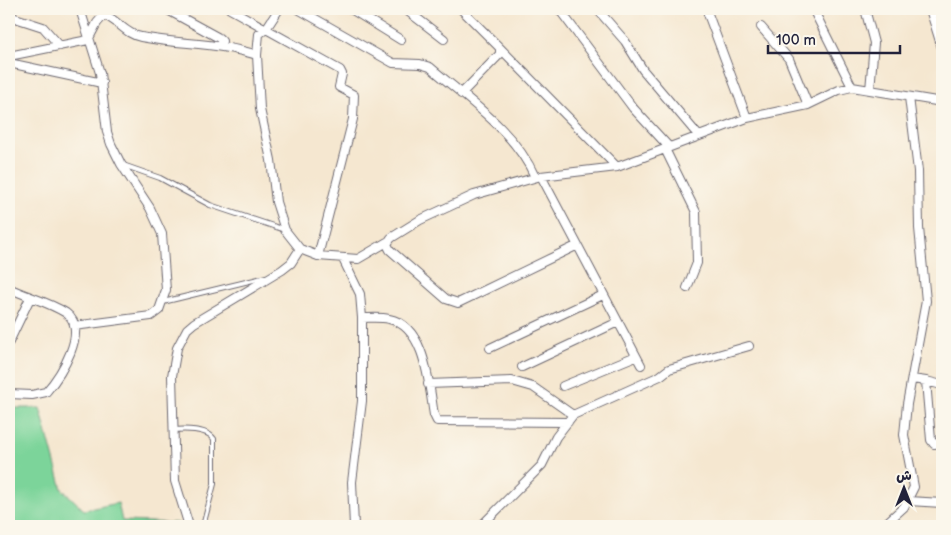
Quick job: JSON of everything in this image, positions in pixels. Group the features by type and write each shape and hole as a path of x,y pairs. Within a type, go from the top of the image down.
{"street":[{"path":"74,326 147,318 156,313 167,284 162,234 150,208 121,164 107,132 102,83 80,9"},
{"path":"166,9 219,38 222,41 221,45"},
{"path":"230,9 340,70 342,74 339,87 354,95 353,119 318,256"},
{"path":"279,9 266,29 259,34 257,55 262,123 271,160 276,202 285,230 300,249 318,256 358,259 420,220 444,208 508,184 538,177 617,167 747,118 808,105 839,90 852,87 942,102"},
{"path":"298,9 393,63 426,65 503,132 523,154 538,177 642,365"},
{"path":"350,9 401,40"},
{"path":"405,9 444,39"},
{"path":"461,9 471,12 500,48 617,167"},
{"path":"559,9 633,108 667,148 696,212 697,263 687,288"},
{"path":"597,9 625,41 643,70 698,135"},
{"path":"813,9 852,87"},
{"path":"864,9 874,43 870,90"},
{"path":"930,9 942,48"},
{"path":"708,14 747,118"},
{"path":"88,40 97,23 104,15 122,29 140,37 221,45 257,55"},
{"path":"9,16 43,27 60,46"},
{"path":"761,27 789,59 808,105"},
{"path":"9,56 88,40"},
{"path":"461,94 498,57 500,48"},
{"path":"9,63 102,83"},
{"path":"883,526 898,514 908,501 914,484 904,435 926,301 919,228 918,178 909,97"},
{"path":"387,242 390,250 446,299 458,303 576,246"},
{"path":"189,526 175,481 172,365 177,348 187,329 208,314 275,275 291,263 300,249"},
{"path":"343,259 360,294 362,318 362,401 352,482 354,526"},
{"path":"9,288 67,314 74,326 75,336 71,353 46,392 32,395 9,394"},
{"path":"490,348 603,294"},
{"path":"9,342 30,298"},
{"path":"362,318 390,319 405,328 417,341 424,358 434,415 441,422 568,422"},
{"path":"522,367 618,322"},
{"path":"481,526 542,465 556,438 573,414 660,376 669,369 749,346"},
{"path":"563,386 636,356"},
{"path":"912,380 942,385"},
{"path":"428,384 512,381 533,387 573,414"},
{"path":"926,381 931,440 934,444 942,443"},
{"path":"908,501 942,503"}],"lane":[{"path":"121,164 160,178 209,205 285,230"},
{"path":"161,302 275,275"},
{"path":"173,430 189,429 209,434 214,439 214,484 203,526"}],"green space":[{"path":"9,408 40,408 62,489 84,510 118,503 122,521 178,523 179,526 9,526"}]}
